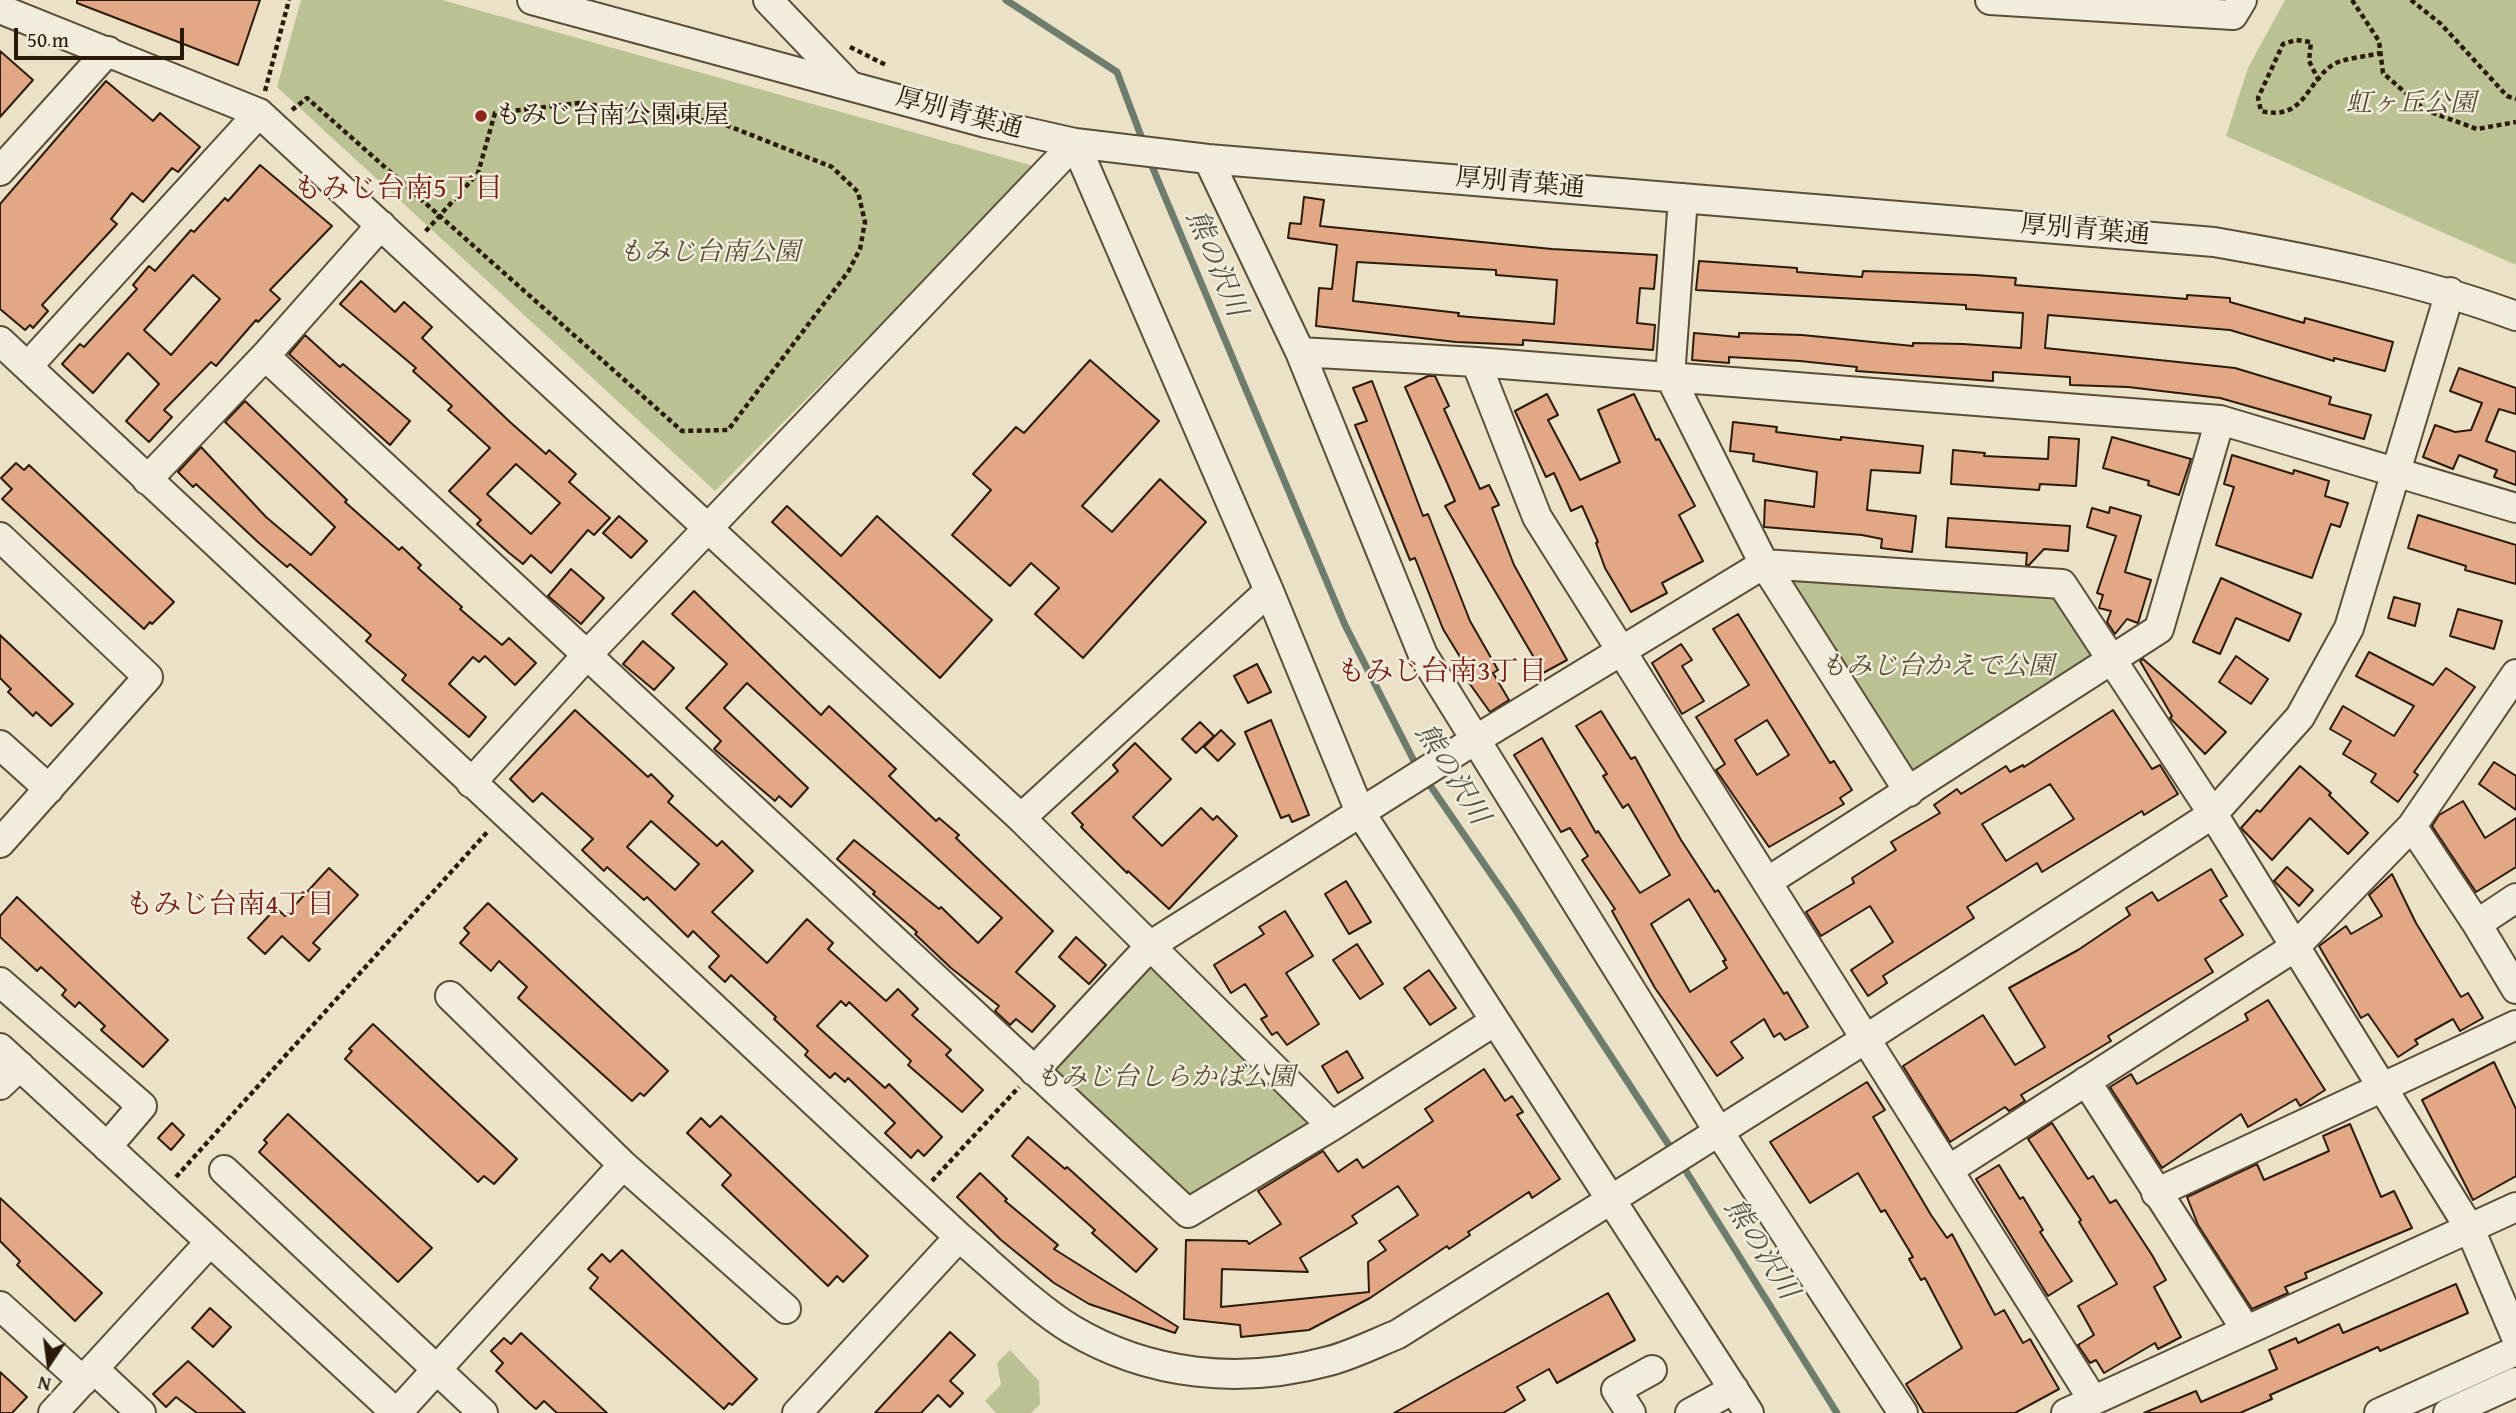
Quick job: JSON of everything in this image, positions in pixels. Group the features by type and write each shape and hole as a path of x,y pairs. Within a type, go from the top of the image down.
{"street":[{"name":"厚別青葉通","path":"532,0 986,123 1075,143 1208,159 2214,242 2330,262 2450,292 2516,316"},
{"path":"768,0 849,85"},
{"path":"1996,0 2233,15 2242,0"},
{"path":"0,9 108,51 271,106 381,225 707,530 1021,818 1332,1126"},
{"path":"0,172 108,51"},
{"path":"28,366 271,106"},
{"path":"471,783 586,656 1075,143 1269,591 1372,805 1494,1021 1749,1413"},
{"path":"1208,159 1300,352 1423,655 1718,1132 1903,1413"},
{"path":"1683,198 1670,377 1764,564 1909,792"},
{"path":"147,480 264,356 381,225"},
{"path":"0,341 916,1198 1070,1328 1134,1360 1181,1371 1272,1373 1330,1361 1398,1334 1608,1198 1695,1147 1864,1040 2213,814 2300,718 2349,628 2450,292"},
{"path":"1300,352 1476,362 2220,420 2516,508"},
{"path":"264,356 1188,1213 1332,1126 1494,1021"},
{"path":"1476,362 1537,517 2093,1400"},
{"path":"1767,882 2159,629 2220,420"},
{"path":"0,537 148,677 0,843"},
{"path":"1034,1071 1151,946 1475,740 1764,564 2062,584 2213,814 2470,1228 2516,1336"},
{"path":"1021,818 1269,591"},
{"path":"1950,1169 2295,947 2412,827 2516,674"},
{"path":"0,745 48,789"},
{"path":"2412,827 2477,924 2516,989"},
{"path":"2477,924 2516,898"},
{"path":"0,982 142,1106 107,1147"},
{"path":"450,996 623,1164 786,1309"},
{"path":"2156,1193 2380,1086 2516,1025"},
{"path":"7,1067 107,1147 209,1244 396,1413 623,1164"},
{"path":"2087,1081 2246,1331"},
{"path":"225,1170 483,1413"},
{"path":"2066,1413 2516,1207"},
{"path":"797,1413 959,1237"},
{"path":"53,1413 209,1244"},
{"path":"0,1306 141,1413"},
{"path":"2379,1413 2516,1351"},
{"path":"1631,1413 1616,1390 1652,1370"},
{"path":"2448,1413 2516,1382"},
{"path":"1690,1413 1734,1388"}],"path":[{"path":"289,0 265,92 271,106 289,113 299,122"},
{"path":"2352,0 2379,41 2383,73 2425,110 2477,129 2516,122"},
{"path":"2411,0 2441,24 2507,96 2516,99"},
{"path":"2319,81 2309,61 2311,42 2296,40 2283,44 2258,98 2261,111 2276,114 2300,104 2319,81 2331,65 2379,53"},
{"path":"289,113 307,98 440,216 682,431 728,430 848,272 860,249 865,222 858,192 832,167 722,123 579,103 495,113 478,173 440,216 425,232 415,223"},
{"path":"168,1185 504,813"},
{"path":"916,1198 1034,1071"}],"green space":[{"name":"もみじ台南公園","path":"301,0 442,0 1037,167 715,491 277,87"},
{"name":"虹ヶ丘公園","path":"2285,0 2516,0 2516,265 2226,136 2248,68"},
{"name":"もみじ台かえで公園","path":"1764,564 2062,584 2111,662 1909,792"},
{"name":"もみじ台しらかば公園","path":"1151,945 1332,1126 1188,1213 1034,1071"},
{"path":"1010,1350 1039,1381 1040,1404 1031,1413 996,1413 985,1401 1001,1385 997,1363"}],"building":[{"path":"77,0 260,0 238,65 77,3"},
{"path":"0,51 33,80 0,117"},
{"path":"106,81 153,121 160,113 200,147 178,172 172,168 143,202 132,193 111,219 117,224 42,305 48,311 33,328 30,325 25,330 0,309 0,204"},
{"path":"260,165 332,226 270,290 280,299 258,322 256,320 216,366 211,362 164,410 172,417 149,442 126,421 159,384 128,353 93,393 62,364 80,344 84,347 137,289 133,285 149,266 155,271 191,230 194,232 225,198 228,201","holes":["193,275 220,299 171,355 144,330"]},
{"path":"1304,197 1324,200 1320,226 1552,249 1657,255 1654,289 1640,288 1637,323 1655,325 1653,350 1523,340 1523,345 1456,342 1316,326 1319,288 1332,289 1337,245 1288,238 1290,223 1301,224","holes":["1357,262 1496,270 1496,275 1557,280 1554,324 1458,316 1459,313 1353,301"]},
{"path":"1699,261 1797,268 1797,272 1862,277 1863,271 1975,275 2016,278 2015,285 2187,299 2187,295 2230,298 2230,302 2304,323 2305,318 2393,342 2385,371 2334,358 2334,361 2230,330 2048,315 2045,348 2235,368 2331,397 2329,404 2371,415 2364,439 2220,398 2128,387 2070,385 2070,377 1993,372 1993,381 1856,371 1857,367 1800,361 1729,357 1729,363 1692,360 1694,333 1739,337 1739,333 1802,335 1913,346 1913,343 2021,348 2023,313 1966,309 1966,305 1696,290"},
{"path":"361,281 395,312 404,302 432,327 422,338 546,454 549,450 576,474 569,482 610,518 594,535 588,530 551,573 531,555 523,564 477,524 481,520 449,491 490,448 448,410 452,406 413,371 416,368 340,304","holes":["516,464 560,503 531,534 487,494"]},
{"path":"305,335 340,367 343,364 410,421 390,445 289,354"},
{"path":"1090,360 1159,421 1082,506 1112,532 1160,479 1206,522 1083,658 1035,614 1059,588 1031,563 1010,586 952,535 991,490 973,474 1016,427 1024,433"},
{"path":"2459,368 2516,388 2516,414 2499,409 2486,441 2516,452 2516,485 2494,477 2497,470 2459,455 2453,469 2423,457 2435,425 2455,432 2471,430 2482,403 2450,391"},
{"path":"1428,376 1435,376 1449,406 1444,409 1480,489 1489,485 1499,505 1492,508 1514,565 1567,660 1543,673 1445,506 1455,501 1405,387"},
{"path":"1372,381 1423,516 1428,514 1470,621 1498,670 1493,673 1509,700 1490,712 1462,673 1468,670 1443,629 1415,558 1410,560 1355,425 1367,421 1353,388"},
{"path":"1547,394 1558,415 1548,420 1580,480 1620,462 1598,410 1634,394 1656,440 1659,439 1695,506 1679,515 1703,561 1662,583 1667,593 1631,612 1605,568 1596,543 1598,542 1582,506 1571,511 1554,473 1546,477 1515,411"},
{"path":"245,401 347,500 345,502 399,550 402,547 421,565 418,568 462,607 460,609 502,645 509,638 536,663 515,685 485,656 479,662 473,657 449,684 486,717 469,737 402,680 406,675 366,641 371,635 290,564 287,567 259,543 196,484 193,487 178,472 201,447 266,517 311,555 335,527 225,422"},
{"path":"1733,422 1777,427 1776,432 1923,446 1920,473 1871,470 1867,510 1916,516 1912,552 1881,548 1882,539 1862,535 1764,527 1765,500 1814,507 1817,472 1753,461 1754,454 1730,451"},
{"path":"2049,437 2079,439 2076,486 2040,484 2039,490 1951,484 1953,450 1985,453 1984,456 2048,459"},
{"path":"2112,437 2191,459 2179,495 2148,485 2149,481 2103,468"},
{"path":"2232,455 2293,474 2294,470 2329,481 2325,496 2348,503 2340,527 2331,524 2312,578 2216,545 2234,487 2224,484"},
{"path":"16,463 24,470 29,465 174,602 152,624 150,622 144,629 2,499 12,489 1,478"},
{"path":"787,506 841,556 877,516 992,620 940,678 772,522"},
{"path":"2110,507 2141,516 2125,572 2151,580 2138,623 2127,619 2115,634 2107,622 2111,611 2099,608 2103,595 2097,593 2116,536 2087,527 2092,508 2109,513"},
{"path":"2418,515 2516,545 2516,584 2465,570 2466,566 2408,548"},
{"path":"619,516 647,541 631,558 603,533"},
{"path":"1948,518 2070,526 2068,551 2044,549 2026,565 2027,553 1946,547"},
{"path":"571,569 604,598 581,624 548,596"},
{"path":"2221,578 2301,614 2289,641 2236,618 2220,654 2193,642"},
{"path":"694,591 821,715 829,706 896,769 889,776 936,821 939,818 959,835 956,838 1053,931 1016,972 1055,1006 1032,1032 1016,1019 1010,1025 995,1011 999,1006 951,968 915,934 917,932 837,859 854,840 939,909 941,907 978,943 1002,918 747,683 724,708 808,788 791,807 779,796 775,801 714,749 721,741 686,708 727,664 672,614"},
{"path":"2394,597 2420,604 2415,626 2388,618"},
{"path":"2458,609 2502,621 2494,649 2450,636"},
{"path":"1738,614 1830,763 1834,761 1852,790 1840,798 1844,804 1769,847 1716,770 1725,764 1696,717 1749,685 1713,629","holes":["1767,720 1789,755 1757,775 1735,740"]},
{"path":"0,635 73,704 51,726 36,712 33,716 8,692 11,689 0,678"},
{"path":"643,641 674,668 654,690 623,664"},
{"path":"1681,644 1692,660 1682,666 1704,701 1682,714 1652,663"},
{"path":"2369,652 2433,685 2446,668 2475,687 2414,772 2418,775 2398,802 2371,782 2376,774 2343,754 2351,741 2330,729 2343,706 2394,736 2414,706 2356,676"},
{"path":"2236,656 2268,679 2251,704 2219,682"},
{"path":"2143,659 2226,732 2205,754 2170,718 2172,716 2140,661"},
{"path":"1257,664 1271,692 1248,703 1234,676"},
{"path":"575,710 648,777 651,774 673,796 668,802 717,846 722,841 753,871 712,912 767,963 807,919 833,943 828,949 886,1001 898,989 918,1009 912,1015 951,1050 946,1055 983,1090 962,1112 908,1065 911,1061 849,1002 846,1006 841,1001 817,1026 885,1088 889,1084 942,1137 924,1156 918,1150 911,1158 885,1133 895,1123 848,1078 845,1082 835,1073 830,1078 805,1055 808,1051 774,1019 776,1017 731,975 725,982 709,967 719,956 693,931 688,937 647,897 644,900 607,867 604,871 582,850 593,839 542,793 533,802 510,779","holes":["651,821 699,864 675,890 627,847"]},
{"path":"2113,710 2152,769 2160,765 2178,794 2144,815 2142,811 2042,872 2037,863 1967,907 1974,918 1883,976 1887,983 1868,996 1851,970 1893,942 1870,906 1821,936 1806,912 1854,883 1852,878 1896,850 1891,842 1940,813 1934,805 1957,789 1961,794 2006,766 2010,772 2023,765 2024,767","holes":["2050,784 2074,819 2006,861 1982,824"]},
{"path":"1601,711 1631,759 1635,757 1681,840 1715,892 1718,890 1808,1027 1785,1040 1780,1033 1774,1037 1764,1019 1731,1042 1743,1058 1717,1076 1655,988 1612,911 1615,909 1582,860 1588,856 1570,828 1561,832 1514,755 1542,738 1596,833 1598,831 1640,893 1670,875 1628,804 1623,808 1603,776 1607,774 1576,726","holes":["1689,899 1726,960 1723,961 1727,968 1690,992 1651,924"]},
{"path":"1271,720 1309,815 1292,822 1289,815 1281,818 1245,732"},
{"path":"1200,722 1214,736 1196,753 1182,739"},
{"path":"1221,730 1235,744 1218,761 1204,747"},
{"path":"1135,743 1171,779 1133,817 1162,846 1201,808 1213,820 1217,816 1237,836 1169,909 1128,871 1127,873 1081,827 1083,825 1072,813 1118,771 1113,765"},
{"path":"2494,762 2516,776 2516,810 2479,784"},
{"path":"2300,766 2331,793 2329,795 2368,833 2348,854 2310,818 2272,860 2241,828 2257,810 2260,812"},
{"path":"2463,801 2485,838 2516,818 2516,867 2476,892 2432,826 2439,815"},
{"path":"2287,867 2313,890 2299,906 2274,881"},
{"path":"329,868 358,895 313,943 320,949 309,961 282,936 265,954 248,938 276,908 285,916"},
{"path":"2211,869 2227,896 2220,900 2243,935 2205,959 2213,972 2108,1036 2111,1041 2021,1095 2025,1101 2009,1111 2005,1107 1950,1142 1903,1066 1983,1015 2015,1065 2045,1047 2009,988 2078,950 2130,915 2126,908 2152,892 2158,901"},
{"path":"2392,874 2416,923 2461,997 2468,993 2483,1018 2460,1031 2453,1019 2415,1040 2418,1044 2398,1057 2368,1014 2361,1018 2319,946 2346,926 2351,934 2382,916 2369,895"},
{"path":"1346,881 1371,922 1349,934 1325,894"},
{"path":"17,897 168,1040 143,1067 101,1030 105,1026 79,1002 75,1007 62,995 66,990 41,967 37,971 0,937 0,916"},
{"path":"488,903 668,1071 644,1096 640,1093 632,1101 518,998 527,987 499,961 491,971 460,943 469,933 464,928"},
{"path":"1285,911 1313,956 1286,973 1319,1024 1287,1045 1277,1032 1272,1035 1261,1019 1267,1016 1245,984 1231,993 1214,965 1264,934 1259,927"},
{"path":"1076,937 1106,965 1089,984 1059,957"},
{"path":"1357,944 1383,984 1360,999 1333,960"},
{"path":"1429,970 1456,1008 1430,1025 1404,988"},
{"path":"2268,1000 2325,1090 2300,1106 2296,1099 2248,1127 2241,1114 2162,1168 2110,1087 2131,1074 2137,1084 2248,1020 2245,1014"},
{"path":"373,1024 517,1159 494,1184 484,1176 478,1182 345,1059 352,1051 349,1049"},
{"path":"1347,1051 1363,1078 1338,1093 1322,1066"},
{"path":"2494,1062 2516,1109 2516,1176 2473,1200 2422,1100"},
{"path":"1484,1069 1505,1101 1512,1096 1523,1112 1517,1115 1560,1179 1532,1198 1529,1192 1468,1232 1470,1235 1449,1249 1447,1246 1370,1298 1309,1330 1241,1337 1240,1325 1184,1319 1186,1240 1247,1241 1249,1244 1281,1224 1258,1191 1323,1151 1338,1172 1357,1159 1363,1168 1433,1121 1425,1109","holes":["1398,1186 1418,1215 1379,1241 1386,1250 1368,1262 1369,1292 1221,1307 1222,1269 1308,1272 1300,1258 1357,1223 1352,1216"]},
{"path":"1867,1082 1885,1110 1873,1117 1931,1215 1947,1238 1952,1234 1995,1315 2004,1310 2023,1343 2030,1339 2059,1389 2015,1413 1924,1413 1906,1384 1962,1348 1925,1278 1921,1280 1909,1259 1913,1257 1885,1210 1881,1212 1858,1173 1810,1203 1770,1142"},
{"path":"288,1114 432,1248 398,1282 259,1152 267,1143 264,1140"},
{"path":"721,1116 868,1256 843,1282 837,1276 828,1286 722,1185 731,1175 687,1133 701,1118 710,1127"},
{"path":"172,1123 184,1135 171,1150 158,1138"},
{"path":"2052,1123 2088,1179 2093,1176 2110,1203 2116,1200 2152,1255 2166,1280 2154,1287 2181,1337 2158,1349 2155,1343 2104,1373 2096,1360 2090,1363 2078,1345 2094,1335 2078,1306 2117,1284 2079,1222 2081,1220 2028,1139"},
{"path":"2350,1124 2381,1197 2394,1191 2412,1228 2305,1273 2307,1278 2285,1287 2288,1293 2252,1309 2198,1225 2187,1197 2257,1164 2264,1180 2329,1151 2323,1136"},
{"path":"1028,1137 1065,1169 1067,1167 1157,1249 1136,1272 1092,1233 1095,1230 1012,1156"},
{"path":"1999,1165 2020,1199 2023,1197 2043,1230 2040,1232 2072,1281 2048,1296 1976,1179"},
{"path":"980,1173 1007,1199 1005,1201 1058,1245 1054,1249 1178,1327 1175,1333 1089,1304 1054,1283 1001,1240 957,1197"},
{"path":"0,1198 102,1293 75,1321 17,1265 20,1261 0,1241"},
{"path":"622,1250 757,1379 732,1405 729,1403 724,1409 590,1288 598,1278 588,1269 602,1254 610,1262"},
{"path":"2456,1284 2468,1313 2380,1351 2378,1347 2270,1395 2272,1399 2240,1413 2144,1413 2196,1391 2201,1402 2277,1369 2269,1350 2296,1338 2298,1343 2339,1324 2343,1333"},
{"path":"1608,1293 1635,1340 1557,1383 1549,1369 1517,1387 1525,1400 1503,1413 1394,1413"},
{"path":"210,1308 231,1327 213,1347 192,1328"},
{"path":"950,1332 975,1355 950,1381 963,1393 950,1407 938,1395 921,1413 875,1413"},
{"path":"521,1333 607,1413 557,1413 544,1401 536,1409 529,1403 496,1371 503,1363 491,1351 504,1338 511,1344"},
{"path":"188,1361 245,1413 197,1413 176,1397 166,1407 153,1394"},
{"path":"0,1372 27,1397 12,1413 0,1413"}],"waterway":[{"name":"熊の沢川","path":"1006,0 1117,72 1144,144"},
{"name":"熊の沢川","path":"1149,159 1345,625 1418,769"},
{"name":"熊の沢川","path":"1425,778 1513,906 1674,1153"},
{"name":"熊の沢川","path":"1681,1163 1837,1413"}],"place":[{"name":"もみじ台南公園東屋","path":"481,116"}],"district":[{"name":"もみじ台南5丁目","path":"398,190"},
{"name":"もみじ台南3丁目","path":"1442,673"},
{"name":"もみじ台南4丁目","path":"230,906"}]}
